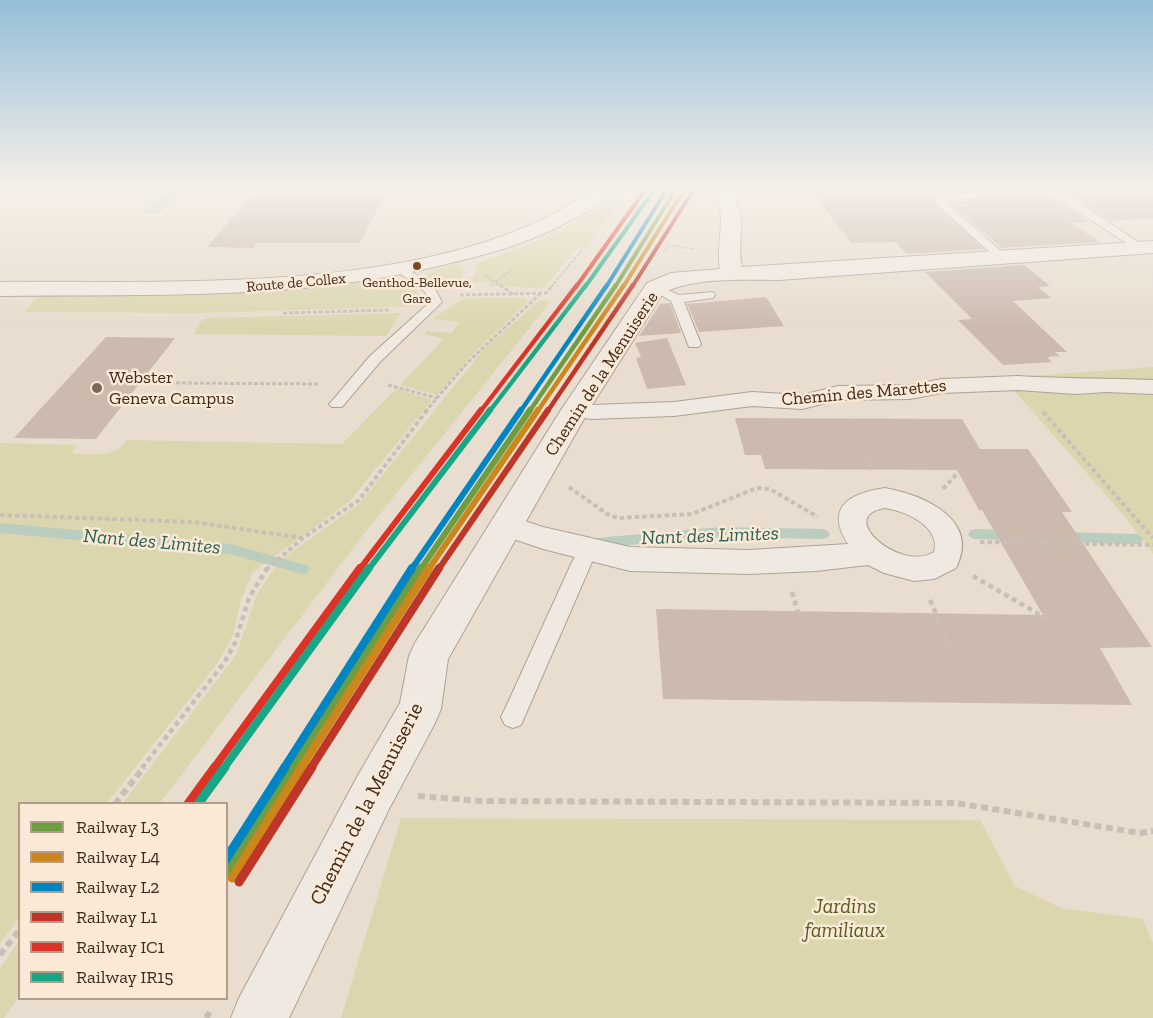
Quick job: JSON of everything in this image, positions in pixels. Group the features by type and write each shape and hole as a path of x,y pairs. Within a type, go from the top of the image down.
{"street":[{"name":"Route de Collex","path":"0,289 237,288 327,281 402,269 463,254 525,234"},
{"path":"720,285 728,253 730,234"},
{"name":"Chemin de la Menuiserie","path":"259,1018 373,793 420,709 429,656 575,410 666,293 671,280 720,285 779,273 1147,248"},
{"name":"Chemin des Marettes","path":"575,410 591,412 674,409 752,399 802,402 838,393 868,391 910,393 942,386 1018,383 1076,387 1106,385 1153,387"},
{"path":"895,498 925,510 941,525 947,551 931,567 916,569 884,562 864,546 852,527 853,516 858,507 867,501 895,498"},
{"path":"506,526 543,538 630,559 749,562 816,559 864,546"}],"lane":[{"path":"975,234 1003,258"},
{"path":"1123,234 1147,248"},
{"path":"337,404 375,359 432,309 436,302 430,290 402,269"},
{"path":"666,293 694,344"},
{"path":"513,717 582,562"},
{"path":"286,1018 287,964"}],"path":[{"path":"667,248 669,245 687,248"},
{"path":"452,295 548,293 582,250"},
{"path":"480,273 514,295"},
{"path":"117,802 224,663 235,644 249,598 267,569 303,538 359,500 437,398 484,345 540,294"},
{"path":"170,383 354,385"},
{"path":"1018,383 1153,538"},
{"path":"398,387 437,398"},
{"path":"537,476 570,487 607,514 626,518 692,514 757,488 770,489 864,546"},
{"path":"0,515 194,522 303,538"},
{"path":"947,551 1153,545"},
{"path":"947,551 1049,620"},
{"path":"916,569 949,644"},
{"path":"373,793 480,801 956,803 1140,833 1153,831"},
{"path":"0,955 18,932"}],"green space":[{"path":"553,234 596,234 585,249 577,248 544,288 489,286 490,282 470,282 475,274 477,263"},
{"path":"457,264 463,267 462,276 450,287 441,288 427,277 431,271"},
{"path":"392,279 412,286 419,293 423,302 419,306 204,313 24,312 35,299 52,294 180,294 264,291 349,285"},
{"path":"464,298 523,298 528,301 470,357 437,395 400,385 444,339 425,334 427,331 452,333 459,322 432,319"},
{"path":"540,300 551,301 363,535 161,802 124,802 236,655 257,594 273,570 290,553 359,504 484,349"},
{"path":"401,313 386,336 194,334 199,323 205,318"},
{"path":"1153,367 1153,554 1121,512 1003,378"},
{"path":"396,389 431,401 349,502 253,572 241,600 233,635 217,664 108,802 18,802 18,919 0,943 0,443 77,445 72,452 74,454 103,454 116,450 126,440 342,444"},
{"name":"Jardins familiaux","path":"401,818 980,820 1015,886 1061,908 1143,919 1153,943 1153,1018 341,1018"},
{"path":"18,942 18,998 4,1018 0,1018 0,968"}],"building":[{"path":"219,234 365,234 360,243 257,243 253,248 207,247"},
{"path":"844,234 967,234 984,249 907,254 895,242 851,243"},
{"path":"985,234 1087,234 1100,242 1002,248"},
{"path":"1024,265 1050,286 1038,287 1051,298 1013,301 1067,352 1055,352 1060,356 1047,357 1052,362 1003,365 958,320 972,319 925,272"},
{"path":"766,297 784,326 699,332 687,304"},
{"path":"670,303 681,333 639,336 660,304"},
{"name":"Webster Geneva Campus","path":"106,337 175,338 96,439 14,438"},
{"path":"667,338 686,385 647,389 636,358 641,357 635,343"},
{"path":"735,418 962,419 980,449 1028,449 1072,512 1062,512 1152,647 1100,648 1132,705 663,699 656,609 1043,615 957,470 765,469 761,455 745,455"}],"waterway":[{"name":"Nant des Limites","path":"0,528 230,549 302,569"},
{"name":"Nant des Limites","path":"596,543 721,532 824,534"},
{"name":"Nant des Limites","path":"974,534 1012,535"},
{"name":"Nant des Limites","path":"1063,537 1137,539"}],"rail line":[{"name":"IC1","path":"189,802 356,573 574,289 614,234"},
{"name":"IR15","path":"199,802 362,577 580,294 623,234"},
{"name":"L2","path":"228,856 401,584 602,293 639,234"},
{"name":"L3","path":"228,870 407,588 608,297 648,234"},
{"name":"L4","path":"232,878 413,592 614,301 657,234"},
{"name":"L1","path":"239,882 420,596 620,306 666,234"}],"place":[{"name":"Genthod-Bellevue, Gare","path":"417,266"},
{"name":"Webster Geneva Campus","path":"97,388"}]}
